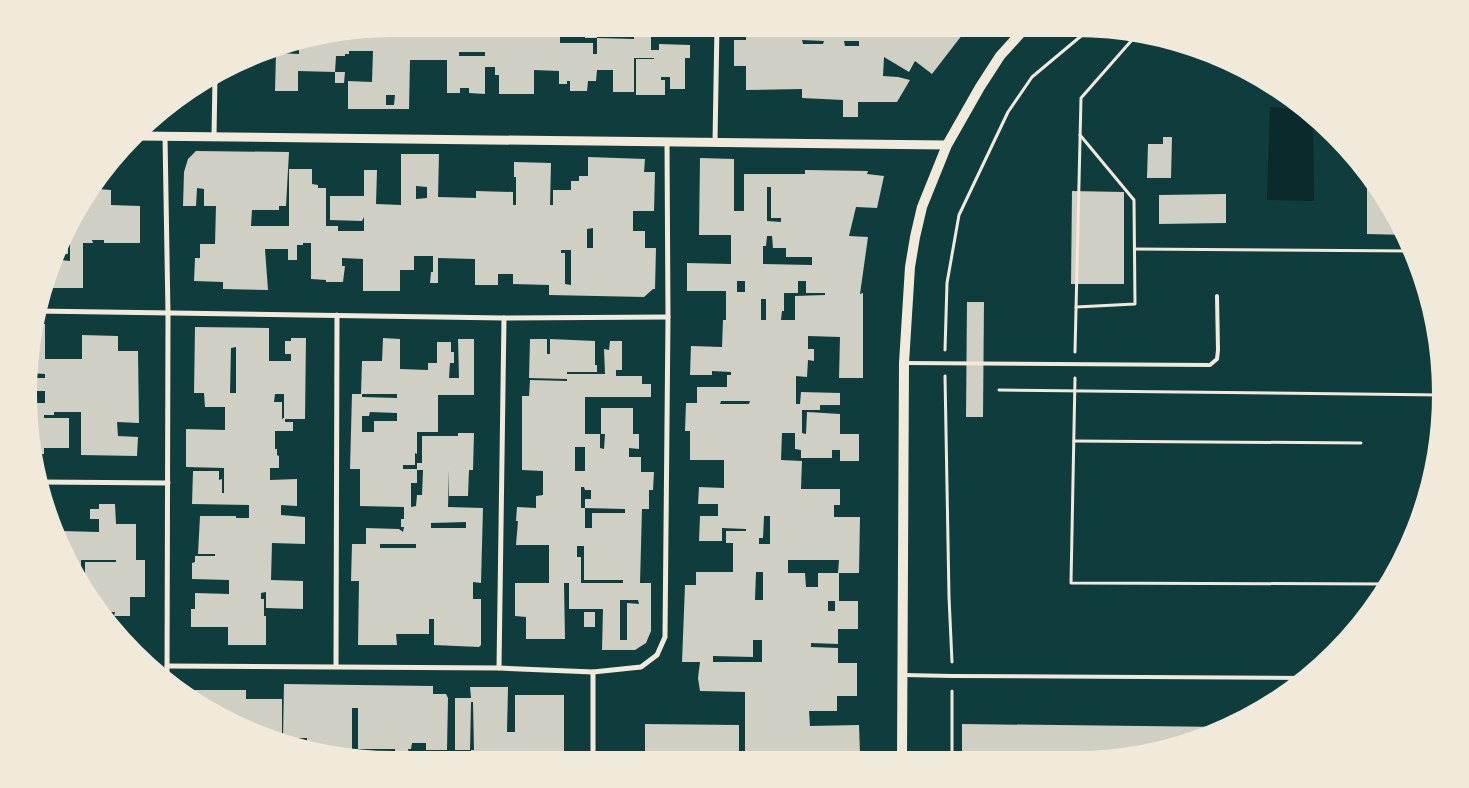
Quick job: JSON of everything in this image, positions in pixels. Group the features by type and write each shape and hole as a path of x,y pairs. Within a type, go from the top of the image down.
{"main road":[{"path":"902,754 904,363 910,268 914,237 922,207 946,145 1000,56 1019,34"}],"street":[{"path":"716,142 717,34"},
{"path":"214,136 215,82"},
{"path":"142,136 946,145"},
{"path":"165,136 168,314 167,673"},
{"path":"166,666 499,668 594,672 641,667 657,655 665,637 668,317 667,142"},
{"path":"44,312 504,318 668,317"},
{"path":"336,666 337,316"},
{"path":"499,668 504,318"},
{"path":"45,482 168,483"},
{"path":"593,754 594,672"}],"lane":[{"path":"904,363 1210,365 1217,359 1218,296"},
{"path":"903,675 1297,678"}],"path":[{"path":"1134,39 1081,98 1071,583 1381,584"},
{"path":"1076,307 1135,304 1134,200 1080,135"},
{"path":"1135,249 1406,251"},
{"path":"999,390 1435,395"},
{"path":"1074,441 1361,444"}],"water":[{"path":"1270,107 1294,108 1313,123 1314,201 1267,200"}],"building":[{"path":"394,34 560,34 560,43 593,43 593,54 597,54 597,38 634,39 634,35 615,34 651,34 651,50 659,50 659,44 690,45 690,58 685,58 685,89 670,89 670,77 661,77 661,80 665,80 665,95 636,95 636,59 654,58 634,58 634,92 613,92 613,70 597,70 596,81 588,81 587,91 570,91 570,81 567,81 567,84 559,84 559,71 534,70 534,94 499,94 499,75 495,75 495,67 485,67 485,94 469,93 469,88 460,88 460,93 447,93 447,60 410,60 409,109 348,109 348,81 372,82 373,51 349,51 349,54 345,54 345,56 336,56 335,72 298,71 298,91 275,91 276,54 299,54 299,47 324,41 347,37","holes":["459,52 485,52 485,56 459,56","386,95 395,95 394,105 386,105"]},
{"path":"585,34 597,34 597,38 585,38"},
{"path":"746,34 963,34 932,74 915,61 909,72 884,57 883,76 910,80 897,102 858,102 858,117 843,117 843,100 802,98 802,89 746,90 746,66 734,66 734,40 746,40","holes":["802,40 824,41 823,44 803,44","844,41 859,41 859,46 845,46"]},
{"path":"335,72 345,72 344,83 335,83"},
{"path":"1163,137 1172,137 1171,178 1147,178 1148,144 1163,144"},
{"path":"196,151 289,152 286,206 279,206 279,210 252,210 251,226 289,226 289,169 312,169 312,184 318,185 318,188 326,188 326,226 338,226 338,231 364,231 364,217 362,221 330,220 330,196 364,196 364,170 377,170 376,204 401,205 401,154 439,154 438,197 476,198 476,191 513,192 513,205 516,205 514,162 551,163 550,205 553,205 553,190 571,190 571,181 579,181 579,176 588,176 588,157 645,159 644,172 655,172 654,211 633,211 633,231 645,231 645,248 656,248 655,289 644,297 549,295 549,285 513,284 513,274 498,274 498,285 475,285 475,259 438,258 438,283 430,283 431,272 433,272 433,256 414,256 414,270 400,270 400,291 363,291 363,259 342,258 342,266 345,266 343,282 326,282 326,280 311,279 311,243 297,245 297,260 288,260 288,249 265,249 268,290 223,289 223,282 194,281 195,258 200,258 200,244 215,244 216,206 204,206 204,189 197,188 196,206 183,206 184,172 188,159","holes":["416,186 427,187 427,198 416,199","593,228 593,248 587,248 587,229","561,250 571,250 571,285 565,284 565,253 561,253"]},
{"path":"700,158 734,159 734,211 744,211 744,174 805,174 805,170 868,171 867,174 884,176 877,208 856,207 849,236 868,237 860,294 863,293 863,378 839,378 840,337 808,336 808,349 814,349 814,361 808,360 807,377 796,376 796,404 800,404 801,392 840,393 840,405 820,405 820,410 802,410 802,433 806,434 807,412 840,414 840,434 859,434 859,461 840,461 840,450 832,450 832,458 801,458 801,450 795,449 795,433 782,433 781,460 802,461 801,489 840,489 840,505 834,505 834,517 860,517 859,573 839,573 839,601 858,601 858,629 838,629 838,644 811,643 811,647 838,648 838,663 857,663 857,696 837,696 837,711 809,711 810,726 859,725 860,754 745,754 745,692 700,691 698,678 700,662 682,662 685,585 696,585 696,572 733,572 733,543 726,543 726,531 746,531 746,529 722,528 722,541 699,541 700,516 718,516 718,504 698,504 699,487 724,488 724,460 690,460 690,431 685,431 686,403 697,403 697,387 727,387 727,375 731,375 731,372 712,371 712,375 690,375 691,346 722,347 723,320 726,320 726,291 687,291 687,263 731,264 731,235 699,235","holes":["767,187 771,187 771,218 781,218 781,222 767,221","767,236 772,236 773,248 786,248 786,257 812,257 812,265 763,264 763,246 766,246","737,281 745,281 745,292 737,292","798,281 806,281 806,293 825,293 825,295 795,296 795,320 781,320 782,311 784,311 784,293 798,293","761,299 766,299 766,320 761,320","721,401 750,401 749,404 720,404","764,516 770,516 770,544 759,544 759,538 763,538","788,560 839,560 838,573 818,573 818,587 806,587 805,573 788,573","756,572 763,572 763,600 755,600","828,601 835,601 835,611 828,611","753,640 762,640 762,662 713,662 713,656 753,657"]},
{"path":"1367,183 1398,235 1367,234"},
{"path":"98,189 111,190 111,205 140,206 140,243 104,243 104,240 92,240 93,243 83,243 83,288 50,288 61,256 61,260 70,261 70,244 68,243 68,254 62,254 94,194"},
{"path":"1072,191 1124,192 1124,284 1071,284"},
{"path":"1226,194 1226,223 1159,224 1159,195"},
{"path":"967,302 984,302 983,417 966,417"},
{"path":"41,324 45,324 45,359 82,359 82,335 118,336 118,351 138,351 139,423 117,422 118,436 138,437 137,456 81,455 81,412 54,412 54,415 44,415 44,418 69,418 69,448 44,448 44,454 39,454 34,403 45,403 45,391 34,391 35,378 45,378 45,374 35,373"},
{"path":"195,327 269,328 269,361 291,361 291,354 285,354 285,341 291,341 291,338 306,338 305,419 285,419 285,422 293,422 293,431 275,431 275,449 277,449 277,455 279,456 279,468 270,468 270,480 297,479 297,506 281,505 281,515 305,517 305,544 272,543 271,580 303,581 303,609 266,608 266,592 261,593 261,599 264,599 264,616 266,616 266,645 228,645 228,627 191,627 191,609 195,609 195,593 229,594 229,580 192,579 192,563 195,562 195,556 215,556 215,554 198,554 200,516 249,518 249,505 192,504 193,471 219,471 219,480 222,479 222,493 224,493 224,468 186,467 186,429 225,430 225,407 205,407 204,393 194,393","holes":["236,347 236,393 230,393 231,348","275,394 284,394 284,418 282,419 282,402 274,402"]},
{"path":"383,338 400,339 400,369 428,370 428,363 437,363 437,342 451,342 451,352 454,352 454,363 450,363 449,378 459,378 458,339 474,339 474,395 438,395 438,432 417,432 415,465 403,465 403,469 417,469 417,463 422,463 422,436 458,436 458,433 474,433 473,470 469,470 468,496 449,496 449,470 448,507 483,508 481,583 473,582 473,599 481,599 481,645 479,647 434,645 434,619 429,619 429,634 396,634 397,645 358,645 359,581 351,581 352,544 366,544 366,528 399,529 403,532 404,527 401,527 401,519 404,519 404,507 360,506 360,469 350,469 352,394 361,394 362,361 382,361","holes":["362,394 397,394 397,398 362,397","370,412 397,413 397,421 374,421 374,432 362,432 362,416 369,416","417,470 423,470 422,495 417,495 416,506 411,507 411,483 417,483","466,522 466,528 431,528 431,523","380,544 416,544 416,548 380,548"]},
{"path":"530,339 547,339 547,354 550,354 550,339 595,341 595,365 597,365 597,372 567,372 567,374 605,374 604,349 609,350 610,341 622,341 622,370 616,370 616,376 642,376 642,384 651,384 651,397 585,397 585,434 600,434 600,448 604,449 605,434 601,434 601,408 633,408 633,434 639,434 639,449 629,448 629,457 641,457 641,472 654,472 653,490 649,490 649,509 642,509 640,583 651,583 651,631 646,643 635,650 602,650 603,609 569,609 569,583 564,583 565,639 526,639 526,617 515,616 515,583 549,583 549,545 516,545 517,507 536,508 536,496 543,495 543,471 522,470 522,396 529,396 530,380 567,381 567,379 529,378","holes":["575,447 585,447 585,471 575,471","581,487 584,487 585,490 591,490 591,499 585,499 585,508 581,508","585,508 625,509 625,513 592,513 592,528 585,528","577,546 584,546 584,580 623,580 623,583 581,583 581,557 577,557","620,600 638,600 639,604 627,603 627,640 620,640"]},
{"path":"99,504 115,504 116,524 136,524 136,560 145,560 145,597 130,597 130,616 114,616 115,612 111,612 110,615 85,579 85,562 116,562 116,560 81,560 81,572 61,532 99,532 99,519 90,519 90,509 99,509"},
{"path":"584,612 595,612 595,627 584,627"},
{"path":"284,684 433,686 433,694 446,694 448,698 447,750 426,750 426,743 412,743 411,749 408,749 409,753 433,754 395,754 395,749 358,749 358,752 347,751 307,743 307,738 283,737","holes":["352,708 358,708 358,749 352,749"]},
{"path":"470,687 508,687 507,732 515,732 515,695 564,695 564,754 540,754 540,751 526,751 525,754 437,754 471,753 471,750 474,750 473,702 471,702 470,750 455,750 455,698 471,698"},
{"path":"194,690 246,690 246,699 282,699 282,736 235,717 194,694"},
{"path":"645,724 739,725 739,754 645,754"},
{"path":"962,724 1213,727 1168,742 1122,751 1075,754 962,754"}]}
